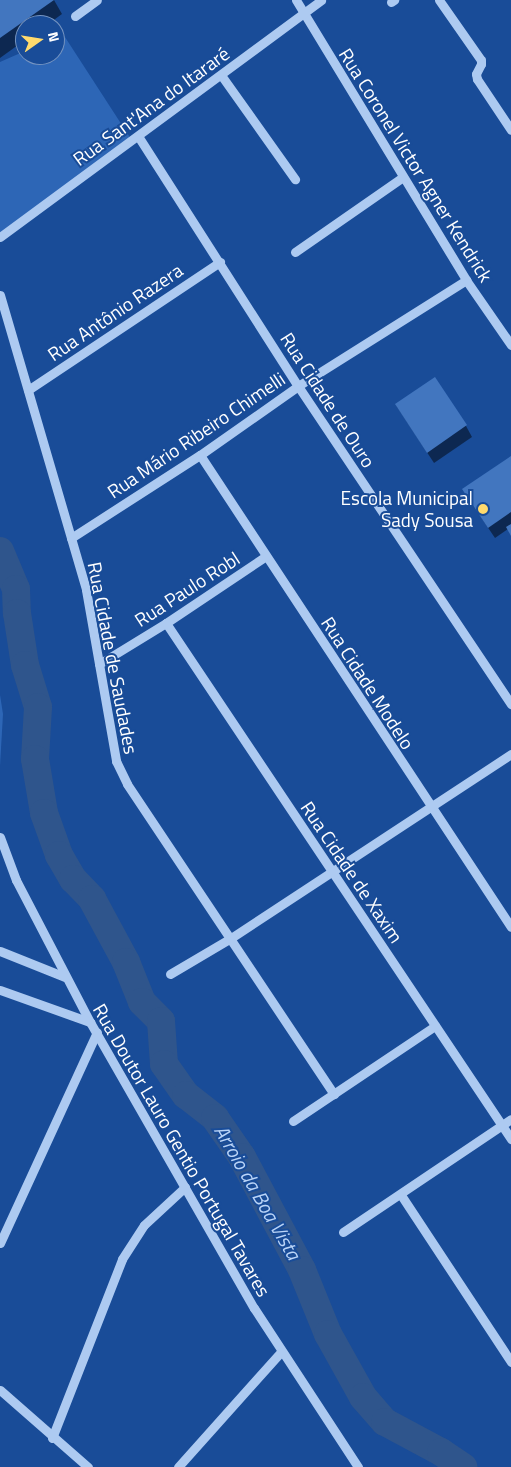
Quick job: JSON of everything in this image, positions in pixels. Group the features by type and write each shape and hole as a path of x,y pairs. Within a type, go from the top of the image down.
{"street":[{"path":"75,16 97,0"},
{"name":"Rua Coronel Victor Agner Kendrick","path":"296,0 466,280 511,346"},
{"name":"Rua Sant'Ana do Itararé","path":"0,237 222,75 320,0"},
{"path":"439,0 481,60 476,74 477,79 511,130"},
{"path":"222,75 295,178"},
{"name":"Rua Cidade de Ouro","path":"138,136 298,386 511,704"},
{"path":"295,252 403,177"},
{"name":"Rua Antônio Razera","path":"28,390 220,262"},
{"name":"Rua Mário Ribeiro Chimelli","path":"71,538 200,455 298,386 466,280"},
{"name":"Rua Cidade de Saudades","path":"0,294 86,590 116,761 127,784 334,1094"},
{"path":"502,333 511,326"},
{"name":"Rua Cidade Modelo","path":"200,455 430,807 511,927"},
{"name":"Rua Paulo Robl","path":"99,664 166,623 266,556"},
{"name":"Rua Cidade de Xaxim","path":"166,623 511,1139"},
{"path":"170,974 231,938 511,754"},
{"name":"Rua Doutor Lauro Gentio Portugal Tavares","path":"0,837 16,880 90,1022 281,1352 358,1467"},
{"path":"0,950 65,977"},
{"path":"0,990 90,1022"},
{"path":"293,1121 435,1026"},
{"path":"0,1243 97,1032"},
{"path":"343,1232 401,1195 511,1119"},
{"path":"52,1438 122,1259 144,1225 185,1187"},
{"path":"401,1195 511,1362"},
{"path":"178,1467 281,1352"},
{"path":"0,1390 52,1438 88,1467"}],"shaded area":[{"path":"65,37 131,139 0,235 0,62 15,55 15,65 65,65"},
{"path":"0,695 3,714 0,766"}],"building":[{"path":"0,0 54,0 33,15 15,15 15,27 0,38"},
{"path":"435,377 467,425 427,453 395,404"},
{"path":"511,456 511,512 488,528 462,489"},
{"path":"511,524 511,536 506,527"}],"waterway":[{"name":"Arroio da Boa Vista","path":"0,551 16,589 17,613 25,665 38,707 35,759 44,813 59,855 73,879 92,899 126,962 142,1002 161,1021 164,1064 186,1095 215,1118 242,1157 302,1270 328,1334 363,1397 385,1422 441,1452 463,1467"}],"place":[{"name":"Escola Municipal Sady Sousa","path":"483,509"}]}
